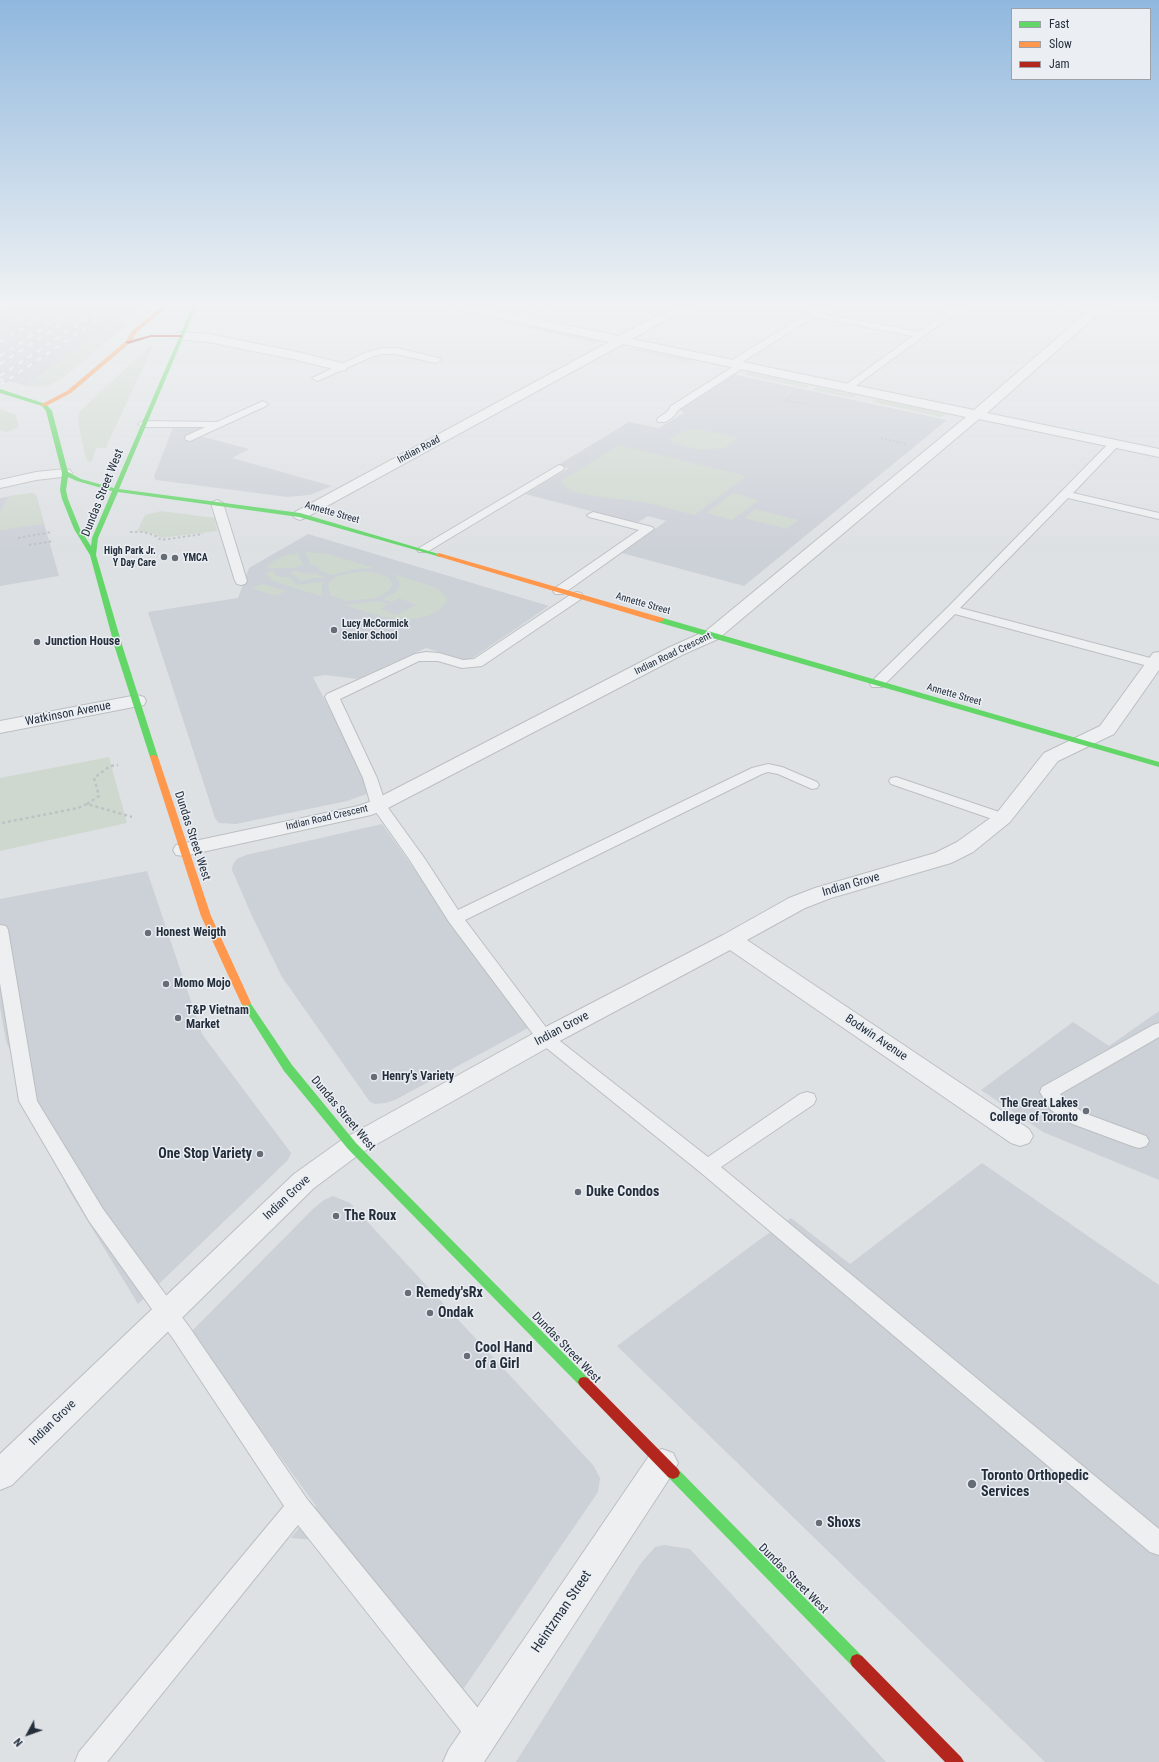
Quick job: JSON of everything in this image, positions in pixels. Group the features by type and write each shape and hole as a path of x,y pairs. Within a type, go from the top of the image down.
{"main road":[{"path":"44,405 69,392 75,387"},
{"name":"Dundas Street West","path":"159,387 95,538 93,555 119,648 206,916 243,998 288,1068 352,1146 956,1762"},
{"path":"0,391 44,405 52,418 65,473 65,498 77,529 93,555"},
{"name":"Annette Street","path":"65,473 79,480 115,490 300,515 1079,743 1159,765"}],"street":[{"name":"Indian Road","path":"300,515 535,387"},
{"path":"842,387 1159,453"},
{"name":"Indian Road Crescent","path":"184,850 364,811 379,806 676,651 712,635 1008,387"},
{"path":"0,484 36,476 65,473"},
{"name":"Indian Grove","path":"0,1475 166,1312 304,1181 352,1146 546,1038 731,940 797,903 943,858 965,847 1003,818 1051,757 1107,730 1155,664"},
{"name":"Watkinson Avenue","path":"0,727 137,701"},
{"name":"Bodwin Avenue","path":"731,940 1020,1136"},
{"name":"Heintzman Street","path":"462,1762 662,1463"}],"lane":[{"path":"662,420 671,414 674,408 704,387"},
{"path":"190,438 263,404"},
{"path":"143,424 219,424"},
{"path":"877,684 952,610 1114,444"},
{"path":"423,550 559,468"},
{"path":"1065,494 1159,516"},
{"path":"217,503 241,581"},
{"path":"559,591 648,529 593,515"},
{"path":"576,596 477,663 462,664 439,657 426,656 415,658 332,697 370,778 379,806 417,859 455,918 546,1038 707,1167 1159,1544"},
{"path":"952,610 1155,664"},
{"path":"455,918 757,770 768,768 782,771 812,785"},
{"path":"896,781 1003,818"},
{"path":"0,930 28,1101 96,1215 166,1312 298,1507 481,1734"},
{"path":"1138,1140 1077,1118 1058,1105 1049,1092 1159,1029"},
{"path":"707,1167 807,1099"},
{"path":"88,1762 298,1507"}],"path":[{"path":"786,400 806,404"},
{"path":"881,438 911,445"},
{"path":"130,532 143,532 154,535 161,540 225,531"},
{"path":"18,538 52,532"},
{"path":"29,545 54,541"},
{"path":"2,823 78,808 87,804 99,796 94,778 110,766 118,764"},
{"path":"87,804 132,817"}],"shaded area":[{"path":"106,387 134,387 106,448 96,448 91,462 88,461 85,455 79,427 78,418 80,411"},
{"path":"711,387 794,387 947,420 744,586 622,553 666,521 648,516 637,523 525,494 569,468 558,465 629,422 659,428 684,413 678,408"},
{"path":"818,387 856,395 853,398 813,390"},
{"path":"876,399 945,414 941,417 872,402"},
{"path":"0,409 16,415 19,427 7,432 0,430"},
{"path":"173,427 207,427 200,436 249,449 232,458 332,486 310,495 287,497 156,480 154,478 155,474"},
{"path":"697,429 736,437 736,440 725,448 701,450 673,443 669,439 688,430"},
{"path":"619,445 746,476 695,515 643,502 600,497 570,491 561,481"},
{"path":"32,493 36,495 59,576 0,586 0,498"},
{"path":"32,493 36,495 44,524 0,530 0,512 9,496"},
{"path":"733,493 759,500 732,520 706,513"},
{"path":"755,509 798,520 787,529 744,518"},
{"path":"161,511 215,518 217,531 161,538 152,533 137,531 145,515"},
{"name":"Lucy McCormick Senior School","path":"308,534 549,606 468,661 426,648 357,679 325,675 313,677 372,792 347,801 236,824 219,823 215,818 148,612 238,598 249,568"},
{"path":"306,552 328,554 374,568 355,569 331,575 310,564"},
{"path":"298,553 303,565 294,568 267,568 275,560 283,556"},
{"path":"274,571 276,576 289,577 298,585 322,582 321,589 324,594 321,596 317,595 276,582 270,579 266,573"},
{"path":"297,571 306,574 314,573 327,578 314,578 301,581 290,572"},
{"path":"366,571 377,573 389,578 392,584 390,589 379,597 368,599 346,601 330,595 328,584 337,576"},
{"path":"394,574 437,588 447,597 446,602 440,610 430,615 407,619 383,617 344,605 378,601 388,604 381,609 397,615 416,605 399,598 392,602 383,599 395,592 399,587 399,582"},
{"path":"262,584 286,591 275,596 252,588"},
{"path":"109,757 127,823 0,851 0,778"},
{"path":"382,824 528,1028 395,1100 375,1104 370,1102 282,977 252,916 232,870 233,864 237,859 246,855"},
{"path":"147,871 202,1034 291,1153 288,1160 138,1304 67,1187 6,1041 0,1007 0,899"},
{"name":"The Great Lakes College of Toronto","path":"1159,1011 1159,1180 1043,1132 981,1090 1073,1022 1109,1046"},
{"path":"982,1163 1159,1285 1159,1762 1045,1762 617,1346 759,1240 791,1218 850,1264"},
{"path":"333,1196 350,1203 593,1465 600,1478 598,1492 447,1713 315,1540 291,1538 316,1506 190,1333 314,1208 324,1200"},
{"path":"664,1545 690,1549 886,1762 516,1762 641,1563 655,1547"}],"traffic: fast":[{"path":"154,757 119,648 93,555 95,538 160,387"},
{"path":"0,391 44,405 49,411 65,473 63,490 65,499 77,529 93,555"},
{"path":"65,473 79,480 115,490 300,515 439,555"},
{"path":"660,620 1159,765"},
{"path":"246,1003 288,1068 352,1146 584,1382"},
{"path":"673,1473 857,1661"}],"traffic: slow":[{"path":"44,405 69,392 75,387"},
{"path":"439,555 660,620"},
{"path":"154,757 206,916 246,1003"}],"traffic: jam":[{"path":"584,1382 673,1473"},
{"path":"857,1661 956,1762"}],"place":[{"name":"High Park Jr. Y Day Care","path":"164,557"},
{"name":"YMCA","path":"175,558"},
{"name":"Lucy McCormick Senior School","path":"334,630"},
{"name":"Junction House","path":"37,642"},
{"name":"Honest Weigth","path":"148,933"},
{"name":"Momo Mojo","path":"166,984"},
{"name":"T&P Vietnam Market","path":"178,1018"},
{"name":"Henry's Variety","path":"374,1077"},
{"name":"The Great Lakes College of Toronto","path":"1086,1111"},
{"name":"One Stop Variety","path":"260,1154"},
{"name":"Duke Condos","path":"578,1192"},
{"name":"The Roux","path":"336,1216"},
{"name":"Remedy'sRx","path":"408,1293"},
{"name":"Ondak","path":"430,1313"},
{"name":"Cool Hand of a Girl","path":"467,1356"},
{"name":"Toronto Orthopedic Services","path":"972,1484"},
{"name":"Shoxs","path":"819,1523"}]}
